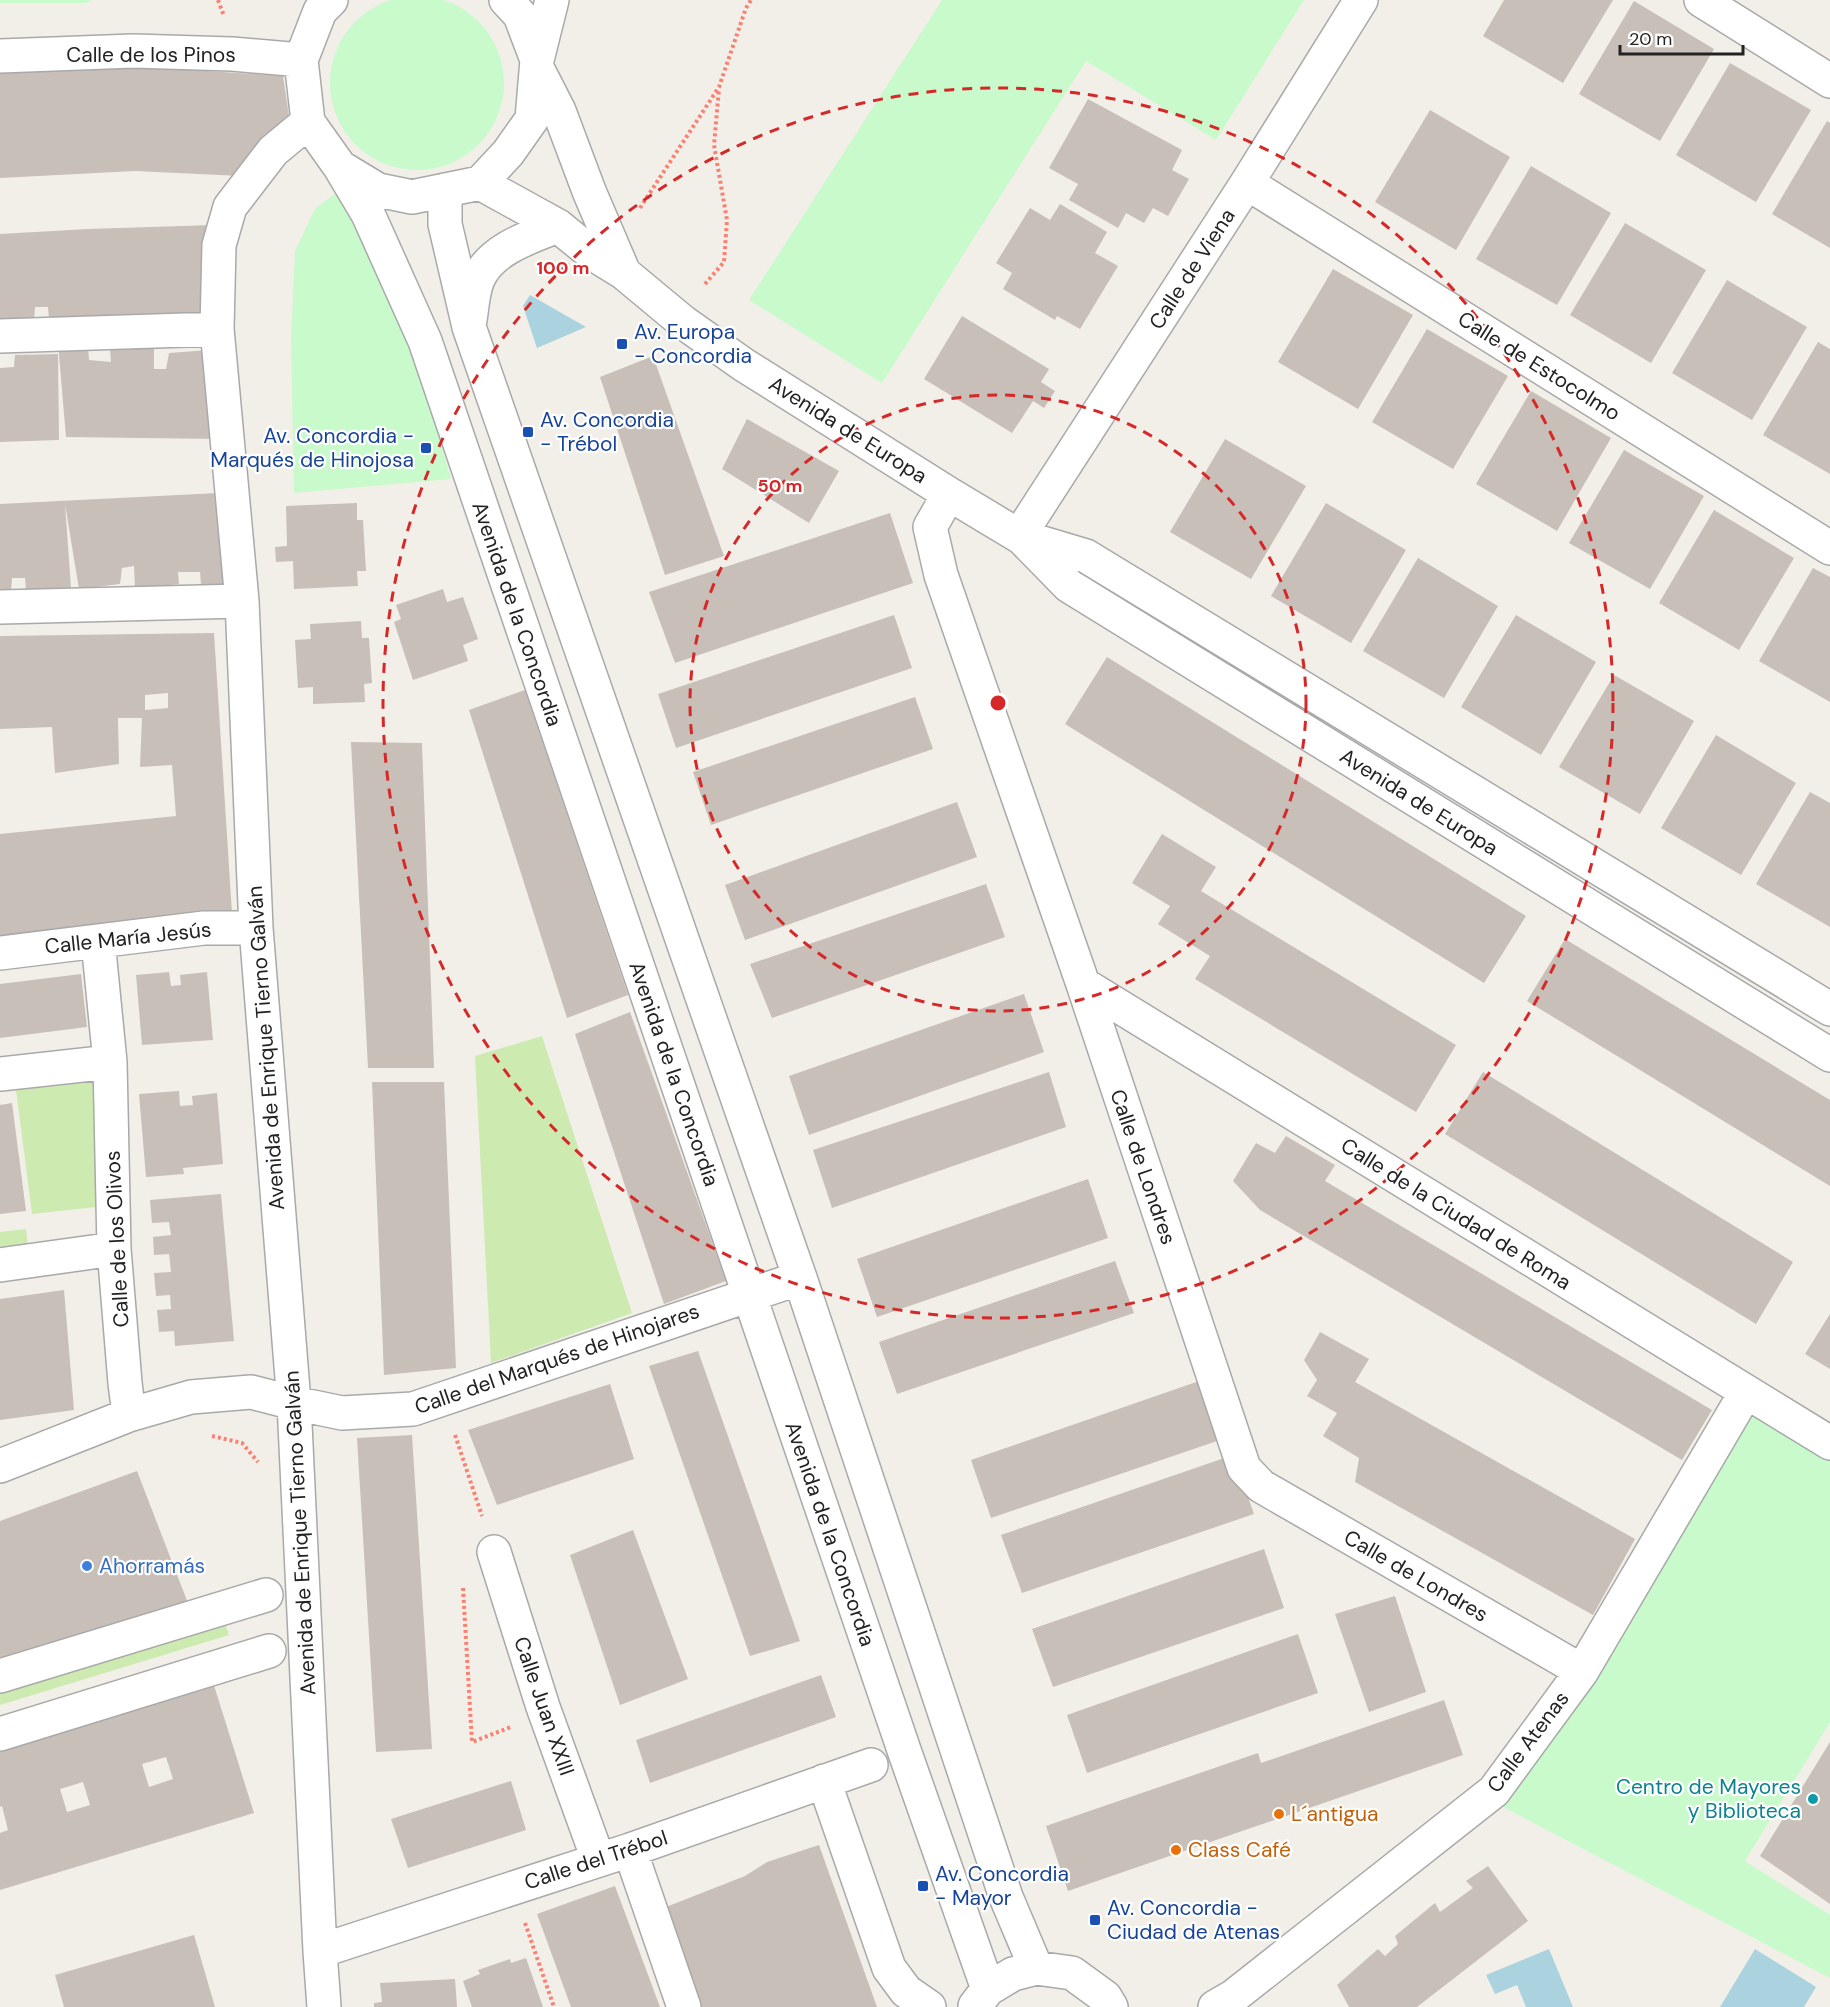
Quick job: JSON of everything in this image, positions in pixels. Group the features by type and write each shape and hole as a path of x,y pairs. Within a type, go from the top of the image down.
{"street":[{"path":"308,122 302,60 320,11 331,0"},
{"name":"Avenida de Europa","path":"506,0 520,15 537,64 559,111 589,191 624,273"},
{"path":"340,167 378,190 412,197 480,183 508,153 532,119 537,64 552,0"},
{"name":"Calle de Viena","path":"1019,536 1247,183 1361,0"},
{"path":"1701,0 1830,81"},
{"name":"Calle de los Pinos","path":"0,56 133,51 232,54 302,60"},
{"name":"Avenida de la Concordia","path":"308,122 340,167 368,214 425,341 904,1753 981,1998"},
{"name":"Avenida de Enrique Tierno Galván","path":"308,122 273,151 230,207 219,244 217,329 242,601 255,928 294,1403 324,2007"},
{"name":"Avenida de Europa","path":"480,183 558,226 590,252 624,273 683,322 744,365 1019,536 1069,586 1830,1055"},
{"name":"Calle de Estocolmo","path":"1247,183 1830,548"},
{"path":"445,190 445,224 468,327 801,1278 1006,1898 1036,1968"},
{"path":"468,327 478,279 492,258 519,242 558,226"},
{"path":"0,336 217,329"},
{"name":"Calle de Londres","path":"949,494 930,528 941,575 1083,984 1244,1468 1261,1486 1582,1671"},
{"name":"Avenida de Europa","path":"1019,536 1086,556 1830,1009"},
{"path":"0,607 242,601"},
{"name":"Calle María Jesús","path":"0,953 204,928 255,928"},
{"name":"Calle de los Olivos","path":"98,941 110,1062 114,1249 124,1383 129,1415"},
{"name":"Calle de la Ciudad de Roma","path":"1083,984 1830,1443"},
{"path":"0,1074 110,1062"},
{"path":"0,1265 114,1249"},
{"name":"Calle del Marqués de Hinojares","path":"0,1466 129,1415 190,1397 251,1392 342,1413 413,1409 801,1278"},
{"name":"Calle Atenas","path":"1215,2007 1243,1989 1494,1791 1582,1671 1746,1392"},
{"name":"Calle Juan XXIII","path":"494,1552 543,1707 598,1859"},
{"path":"0,1676 266,1595"},
{"path":"0,1734 269,1651"},
{"name":"Calle del Trébol","path":"320,1951 630,1850 871,1765"},
{"path":"824,1782 889,1968 906,1991 929,2007"},
{"path":"630,1850 684,2007"},
{"path":"981,1998 1013,1974 1036,1968 1072,1973 1105,1997 1111,2007"}],"path":[{"path":"705,284 724,262 727,220 714,145 719,87 746,8 751,0"},
{"path":"640,208 719,87"},
{"path":"454,1433 494,1552 462,1564 472,1742 514,1725"},
{"path":"209,1435 242,1443 258,1463 259,1473"},
{"path":"523,1916 554,2007"}],"green space":[{"path":"417,-4 450,3 465,11 478,22 489,35 497,50 504,83 497,116 489,131 478,144 465,155 450,163 417,170 384,163 369,155 356,144 345,131 337,116 330,83 337,50 345,35 356,22 369,11 384,3"},
{"path":"0,0 92,0 86,3 0,3"},
{"path":"942,0 1304,0 1216,140 1086,61 882,383 749,300"},
{"path":"337,192 350,208 412,345 451,479 294,493 291,340 295,251 315,209"},
{"path":"542,1036 632,1313 491,1363 475,1056"},
{"path":"95,1082 96,1207 32,1214 16,1090"},
{"path":"26,1229 28,1247 0,1251 0,1232"},
{"path":"1753,1414 1830,1461 1830,1722 1745,1861 1830,1915 1830,1978 1501,1806 1626,1630"},
{"path":"223,1618 229,1635 0,1705 0,1688"}],"water":[{"path":"530,295 586,327 537,348 523,306"},
{"path":"1549,1949 1573,2007 1526,2007 1517,1985 1495,1994 1486,1975"},
{"path":"1755,1949 1816,1987 1804,2007 1720,2007"}],"building":[{"path":"1504,0 1613,0 1563,83 1483,36"},
{"path":"1634,1 1714,49 1660,141 1579,94"},
{"path":"1730,63 1811,110 1756,202 1676,155"},
{"path":"132,66 283,76 290,123 241,176 135,171 0,178 0,70"},
{"path":"1088,99 1182,150 1172,170 1189,179 1168,216 1153,208 1144,223 1126,213 1118,228 1069,200 1078,184 1049,168"},
{"path":"1430,110 1510,157 1456,250 1375,202"},
{"path":"1827,121 1830,123 1830,248 1772,214"},
{"path":"1531,166 1611,213 1557,305 1476,259"},
{"path":"1060,204 1107,232 1095,253 1118,266 1080,329 1057,316 1055,320 1003,289 1012,273 996,263 1030,208 1050,220"},
{"path":"1625,223 1706,270 1651,363 1570,315"},
{"path":"213,225 206,319 49,319 48,307 35,307 34,320 0,322 0,234"},
{"path":"1333,269 1413,315 1358,409 1278,362"},
{"path":"1727,280 1807,327 1752,420 1672,373"},
{"path":"962,316 1049,369 1041,382 1055,391 1044,408 1033,401 1012,433 924,379"},
{"path":"1427,329 1508,376 1453,469 1372,422"},
{"path":"1818,342 1830,349 1830,474 1763,435"},
{"path":"58,343 88,347 89,360 111,362 110,349 154,346 154,369 166,369 169,353 210,350 220,439 66,437"},
{"path":"58,354 59,440 0,442 0,368 14,367 15,355"},
{"path":"653,356 724,556 665,575 600,377"},
{"path":"1531,391 1611,438 1557,531 1476,484"},
{"path":"747,419 839,471 809,523 722,469"},
{"path":"1225,439 1306,486 1251,579 1170,532"},
{"path":"1624,450 1704,496 1650,589 1569,543"},
{"path":"218,493 231,587 201,585 200,572 178,572 179,584 135,589 134,566 122,568 120,584 79,589 65,504 71,588 26,590 25,578 12,578 11,590 0,591 0,504"},
{"path":"357,503 357,520 363,520 366,571 357,571 358,586 294,589 293,561 276,562 275,547 287,546 286,506"},
{"path":"1326,503 1406,550 1351,643 1271,596"},
{"path":"1714,510 1794,558 1739,650 1659,603"},
{"path":"890,513 913,583 675,663 649,592"},
{"path":"1418,558 1498,606 1444,698 1363,651"},
{"path":"1813,568 1830,577 1830,702 1759,661"},
{"path":"443,589 447,602 463,597 478,639 463,645 468,661 413,680 394,622 401,619 396,605"},
{"path":"894,615 912,668 676,748 658,694"},
{"path":"1516,615 1596,662 1541,755 1461,707"},
{"path":"361,621 362,638 369,638 372,683 364,684 365,702 313,704 313,687 298,688 295,640 311,639 310,624"},
{"path":"214,633 232,913 0,941 0,834 176,816 172,765 140,767 142,718 118,718 119,764 55,773 52,727 0,729 0,636","holes":["168,693 168,708 145,710 145,695"]},
{"path":"1107,657 1526,916 1484,983 1065,724"},
{"path":"1614,675 1694,721 1640,814 1559,767"},
{"path":"525,690 628,995 567,1018 469,710"},
{"path":"915,697 933,749 711,825 693,772"},
{"path":"1716,735 1796,783 1741,875 1661,828"},
{"path":"351,742 422,743 434,1068 368,1068"},
{"path":"1810,792 1830,803 1830,927 1756,884"},
{"path":"957,802 977,857 745,940 725,885"},
{"path":"1162,834 1216,867 1201,891 1456,1045 1416,1112 1195,979 1210,956 1158,924 1170,906 1132,883"},
{"path":"986,884 1005,937 772,1018 750,964"},
{"path":"1565,939 1830,1100 1830,1186 1527,1001"},
{"path":"169,972 171,986 181,985 180,975 207,972 213,1040 142,1045 136,975"},
{"path":"81,974 87,1027 0,1038 0,984"},
{"path":"1024,994 1044,1052 809,1135 789,1076"},
{"path":"630,1012 726,1281 664,1304 575,1034"},
{"path":"1049,1072 1066,1127 832,1208 813,1150"},
{"path":"1483,1072 1793,1262 1756,1324 1445,1134"},
{"path":"372,1082 444,1082 456,1368 384,1375"},
{"path":"179,1091 180,1106 193,1105 192,1096 217,1093 223,1164 183,1168 184,1174 146,1177 139,1094"},
{"path":"12,1103 26,1211 0,1214 0,1105"},
{"path":"1286,1136 1335,1165 1325,1181 1712,1410 1682,1460 1260,1210 1233,1181 1256,1143 1275,1153"},
{"path":"1088,1179 1108,1238 877,1317 857,1259"},
{"path":"221,1194 234,1341 175,1346 174,1331 159,1332 157,1310 171,1309 170,1295 156,1296 154,1273 171,1272 169,1254 154,1255 153,1237 171,1235 169,1222 152,1223 150,1200"},
{"path":"1115,1261 1134,1313 897,1394 879,1342"},
{"path":"64,1290 74,1410 0,1420 0,1299"},
{"path":"1830,1314 1830,1369 1805,1354"},
{"path":"1320,1332 1369,1359 1355,1382 1635,1539 1593,1615 1355,1482 1359,1458 1323,1436 1337,1413 1307,1396 1317,1380 1304,1360"},
{"path":"698,1351 800,1641 750,1656 649,1366"},
{"path":"1202,1380 1223,1439 991,1518 971,1460"},
{"path":"610,1384 634,1459 497,1505 468,1430"},
{"path":"412,1435 432,1749 376,1752 357,1438"},
{"path":"1233,1455 1254,1514 1022,1593 1001,1535"},
{"name":"Ahorramás","path":"137,1471 191,1611 0,1670 0,1521"},
{"path":"633,1530 688,1679 620,1705 570,1555"},
{"path":"1264,1549 1284,1608 1053,1687 1032,1629"},
{"path":"1395,1596 1426,1692 1369,1712 1335,1614"},
{"path":"1298,1634 1318,1693 1087,1773 1067,1715"},
{"path":"821,1675 836,1717 650,1783 636,1740"},
{"path":"212,1679 254,1813 0,1890 0,1833 8,1830 2,1806 0,1807 0,1744","holes":["166,1757 173,1779 149,1787 142,1764","83,1782 90,1805 67,1812 60,1789"]},
{"path":"1444,1700 1463,1755 1068,1891 1046,1826 1258,1753 1261,1763"},
{"name":"Centro de Mayores y Biblioteca","path":"1830,1742 1830,1904 1760,1856"},
{"path":"511,1781 526,1830 408,1868 391,1819"},
{"path":"819,1845 877,2007 702,2007 666,1907 745,1876 767,1862"},
{"path":"1488,1866 1528,1921 1417,2007 1349,2007 1337,1985 1378,1949 1385,1956 1398,1944 1395,1936 1435,1903 1440,1912 1473,1888 1466,1881"},
{"path":"615,1886 660,2007 571,2007 537,1914"},
{"path":"194,1935 215,2007 64,2007 55,1975"},
{"path":"526,1958 543,2007 472,2007 463,1981 480,1974 478,1970 510,1959 511,1963"},
{"path":"455,1979 457,2007 374,2007 374,2003 382,2002 380,1983"}],"place":[{"name":"Av. Europa - Concordia","path":"622,344"},
{"name":"Av. Concordia - Trébol","path":"528,432"},
{"name":"Av. Concordia - Marqués de Hinojosa","path":"426,448"},
{"name":"Ahorramás","path":"87,1566"},
{"name":"Centro de Mayores y Biblioteca","path":"1813,1799"},
{"name":"L´antigua","path":"1279,1814"},
{"name":"Class Café","path":"1176,1850"},
{"name":"Av. Concordia - Mayor","path":"923,1886"},
{"name":"Av. Concordia - Ciudad de Atenas","path":"1095,1920"}]}
